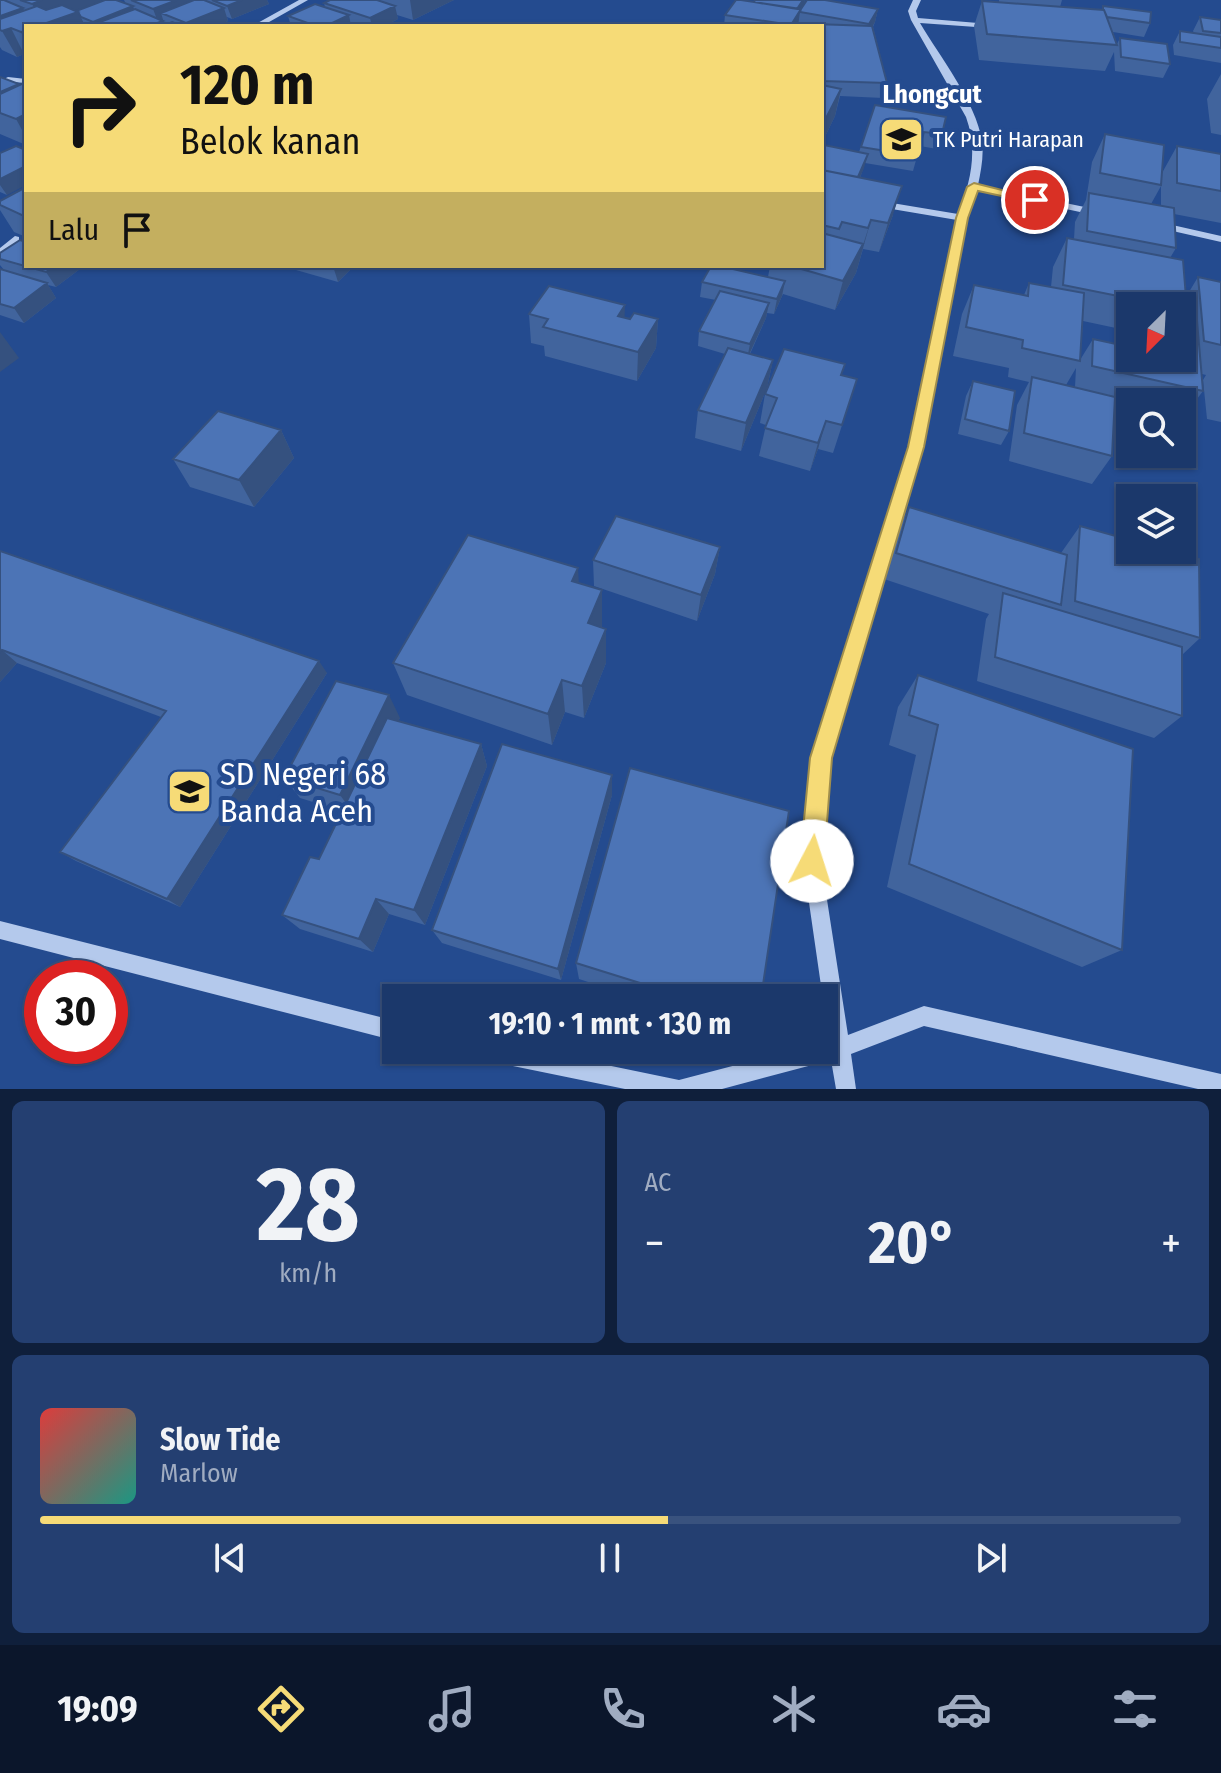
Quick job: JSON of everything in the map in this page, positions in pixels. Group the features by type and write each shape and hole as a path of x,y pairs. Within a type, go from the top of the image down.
{"street":[{"path":"260,24 304,0"},
{"path":"846,1089 812,861 821,758 916,447 962,218 974,187 978,144 976,133 915,20 912,11 917,0"},
{"path":"915,20 995,26"},
{"path":"0,74 24,81"},
{"path":"0,84 11,79"},
{"path":"974,187 1113,216"},
{"path":"869,202 962,218"},
{"path":"1144,222 1221,239"},
{"path":"0,254 15,239"},
{"path":"0,930 382,1027"},
{"path":"682,1089 840,1048 924,1016 1221,1084"},
{"path":"552,1064 676,1089"}],"building":[{"path":"0,0 4,0 23,8 0,16"},
{"path":"20,0 42,0 32,4"},
{"path":"105,0 133,6 93,22 76,11"},
{"path":"131,0 177,0 153,9"},
{"path":"194,0 204,0 224,8 186,23 161,13"},
{"path":"212,0 242,0 227,6"},
{"path":"330,0 377,0 395,6 370,18 324,3"},
{"path":"736,0 801,9 792,24 725,15"},
{"path":"755,0 803,0 797,9"},
{"path":"807,0 878,9 869,24 800,12"},
{"path":"982,1 1104,10 1117,45 987,34"},
{"path":"315,4 349,15 330,24 310,24 288,16"},
{"path":"62,5 78,12 44,24 24,24 24,31 11,28 0,30 0,19 37,6 46,10"},
{"path":"1103,6 1151,12 1150,23 1107,17"},
{"path":"135,9 163,21 155,24 94,24"},
{"path":"1200,17 1221,20 1221,33 1203,31"},
{"path":"824,24 872,26 887,83 824,81"},
{"path":"1180,31 1221,37 1221,48 1180,42"},
{"path":"1120,38 1167,44 1170,64 1121,57"},
{"path":"0,77 19,84 0,92"},
{"path":"24,83 24,115 16,119 0,113 0,94"},
{"path":"824,85 841,89 824,122"},
{"path":"875,105 946,117 942,134 924,132 917,156 861,147"},
{"path":"1105,134 1164,145 1161,185 1100,173"},
{"path":"824,145 868,154 858,177 824,170"},
{"path":"16,146 24,149 24,167 0,179 0,153"},
{"path":"1177,146 1221,154 1221,191 1177,183"},
{"path":"824,170 902,186 888,223 871,220 868,228 842,222 839,229 824,225"},
{"path":"24,188 24,216 0,205 0,201"},
{"path":"1089,193 1174,208 1176,248 1087,231"},
{"path":"824,234 863,244 843,281 798,268 824,268"},
{"path":"1067,238 1183,260 1186,292 1116,292 1116,296 1063,285"},
{"path":"20,240 24,241 24,266 0,259 0,253"},
{"path":"710,268 729,268 785,281 777,299 702,282"},
{"path":"0,269 47,283 14,308 0,304"},
{"path":"1198,277 1221,282 1221,345 1204,341"},
{"path":"1029,283 1084,293 1080,361 1022,348 1023,340 966,327 974,285 1028,296"},
{"path":"549,286 625,305 618,316 630,319 634,313 658,319 638,352 543,327 548,319 529,314"},
{"path":"720,291 769,303 750,344 699,331"},
{"path":"1197,321 1203,391 1119,372 1196,372"},
{"path":"1093,339 1116,344 1116,371 1092,366"},
{"path":"728,348 773,360 746,423 698,410"},
{"path":"784,349 845,364 841,375 857,379 842,425 826,421 818,443 765,428 777,398 765,394"},
{"path":"1032,377 1115,397 1112,456 1024,433"},
{"path":"973,381 1015,391 1009,431 965,419"},
{"path":"218,411 281,430 239,480 173,459"},
{"path":"909,507 1067,555 1061,605 896,553"},
{"path":"616,516 720,547 701,595 593,560"},
{"path":"1080,526 1116,536 1116,564 1196,564 1196,558 1199,559 1200,638 1075,601"},
{"path":"468,535 578,568 572,581 602,590 588,623 606,629 582,686 562,680 548,714 393,663"},
{"name":"SD Negeri 68 Banda Aceh","path":"0,551 319,661 167,899 60,852 166,711 2,650 0,652"},
{"path":"1003,593 1182,647 1182,716 995,657"},
{"path":"918,675 1133,749 1122,950 909,864 938,725 909,715"},
{"path":"336,681 389,695 340,795 284,778"},
{"path":"387,718 481,744 414,910 376,899 359,939 282,915 310,857 319,859"},
{"path":"502,744 612,775 558,969 432,930"},
{"path":"630,768 789,811 763,984 643,984 576,963"}],"place":[{"name":"TK Putri Harapan","path":"902,139"},
{"name":"SD Negeri 68 Banda Aceh","path":"189,792"}],"district":[{"name":"Lhongcut","path":"932,94"}],"route":[{"path":"812,861 821,758 916,447 962,218 974,187 1035,200"}]}
